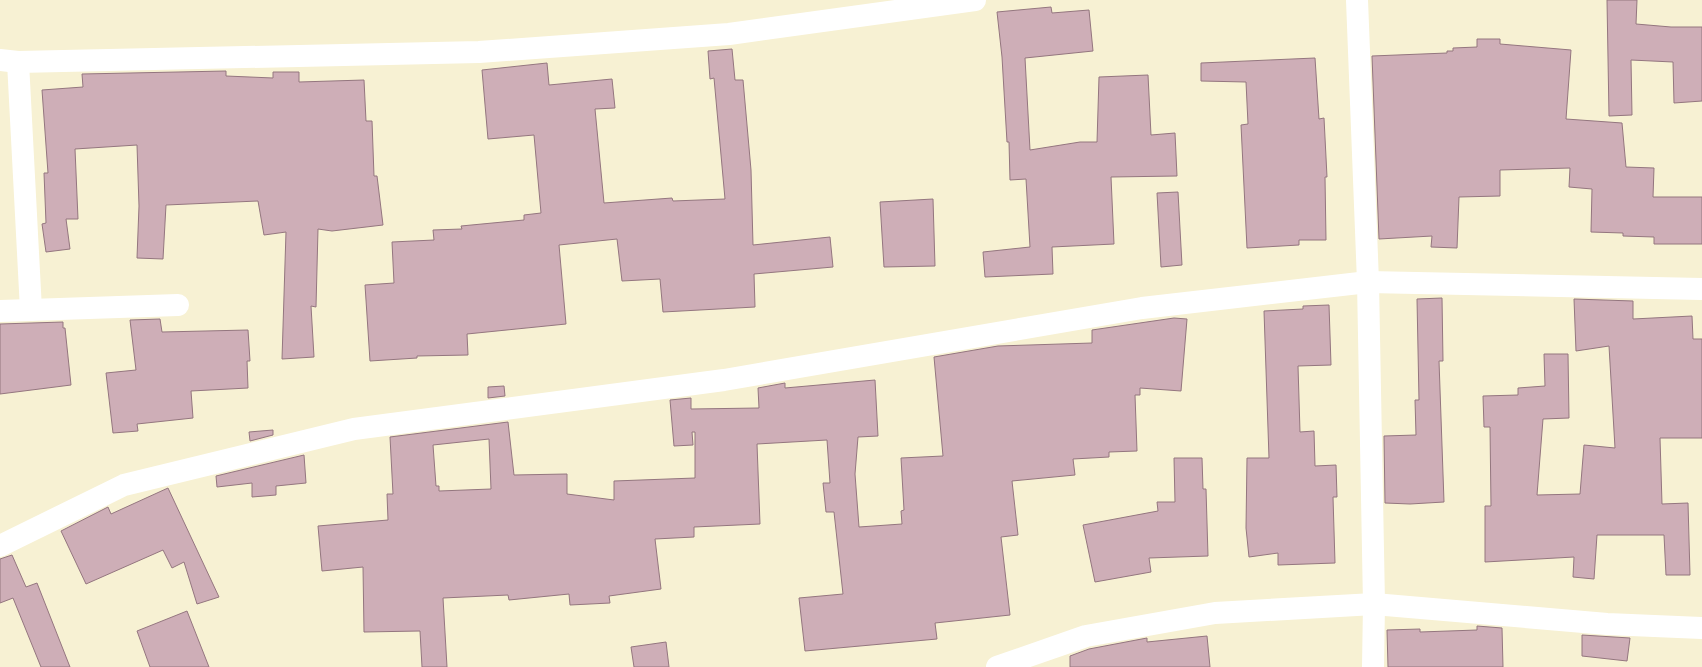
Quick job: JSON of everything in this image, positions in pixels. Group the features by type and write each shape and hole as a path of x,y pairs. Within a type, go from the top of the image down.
{"street":[{"path":"31,310 9,61 479,52 729,34 976,0"},
{"path":"1356,0 1368,282 1374,604 1373,667"},
{"path":"0,546 124,485 354,429 724,380 1142,308 1368,282 1702,289"},
{"path":"0,311 178,305"},
{"path":"997,667 1086,636 1215,613 1374,604 1607,624 1702,628"}],"building":[{"path":"1607,0 1637,0 1636,24 1702,27 1702,101 1674,103 1673,62 1631,60 1632,115 1609,116"},
{"path":"1051,7 1052,13 1089,10 1093,51 1025,58 1030,150 1080,142 1097,142 1099,77 1148,75 1151,135 1175,133 1177,176 1111,177 1114,244 1052,247 1053,274 985,277 983,252 1030,247 1026,179 1010,180 1009,142 1007,142 1002,57 997,12"},
{"path":"1477,39 1500,39 1500,44 1571,50 1566,119 1622,123 1626,167 1654,168 1653,197 1702,197 1702,244 1654,244 1654,237 1623,236 1623,233 1591,232 1592,189 1569,187 1570,168 1500,170 1500,196 1459,197 1457,248 1431,247 1432,236 1379,239 1372,56 1447,53 1447,51 1453,51 1453,48 1477,47"},
{"path":"732,49 735,80 743,80 751,170 753,245 830,237 833,267 754,274 755,307 663,312 660,279 622,281 617,239 559,245 566,324 467,334 468,355 417,356 417,358 370,361 365,285 394,283 392,242 434,240 433,230 462,229 461,226 524,220 524,215 541,213 534,135 488,139 482,70 547,63 549,85 612,79 615,108 595,109 604,203 672,198 673,201 725,199 714,78 710,79 708,51"},
{"path":"1315,58 1319,119 1324,118 1327,177 1325,177 1326,240 1299,240 1299,245 1247,248 1241,125 1248,124 1246,82 1201,81 1201,63"},
{"path":"226,71 226,76 273,78 273,72 299,72 299,82 364,80 366,121 372,121 374,176 377,176 383,225 332,231 318,229 316,307 311,306 314,357 282,359 286,232 264,235 258,201 166,205 163,259 137,258 139,206 137,145 75,149 78,219 66,219 70,249 46,252 42,224 46,223 44,173 48,173 42,90 83,87 82,74"},
{"path":"1178,192 1182,265 1161,267 1157,193"},
{"path":"933,199 935,266 884,267 880,202"},
{"path":"1442,298 1443,361 1439,361 1444,502 1385,503 1384,436 1416,435 1415,400 1419,400 1417,299"},
{"path":"1574,299 1633,301 1633,319 1692,316 1693,339 1702,339 1702,438 1660,438 1662,504 1688,503 1690,575 1666,575 1664,535 1597,535 1594,579 1573,577 1574,557 1485,562 1485,506 1491,506 1490,427 1484,427 1483,396 1518,395 1518,388 1545,386 1544,354 1568,354 1569,418 1543,419 1537,495 1580,494 1584,445 1615,448 1609,346 1576,351"},
{"path":"1329,305 1331,365 1298,366 1300,432 1314,431 1315,466 1336,465 1337,497 1333,497 1335,563 1278,565 1278,553 1249,557 1246,528 1247,458 1269,458 1264,311 1303,309 1303,306"},
{"path":"1174,318 1187,319 1181,391 1140,388 1140,395 1135,395 1137,451 1109,452 1109,457 1073,459 1075,475 1012,481 1018,535 1001,537 1010,615 935,623 937,639 805,651 799,598 843,594 834,512 826,512 823,483 830,483 827,440 757,444 760,524 694,527 694,537 655,539 661,589 609,596 610,603 570,605 569,594 509,600 508,595 443,598 447,667 422,667 420,631 364,632 363,567 322,571 318,526 388,520 387,494 393,494 390,437 508,422 514,475 567,474 567,494 614,500 614,481 695,478 695,432 692,432 693,445 674,446 670,400 691,398 691,409 759,408 758,388 785,383 785,388 875,380 878,436 858,437 855,474 859,527 902,524 901,511 904,510 901,458 943,456 934,357 998,346 1092,343 1092,330","holes":["489,439 491,489 439,491 439,486 436,486 433,445"]},
{"path":"160,319 162,332 248,330 250,361 247,361 248,388 191,391 193,418 137,424 138,431 113,433 106,373 136,370 130,320"},
{"path":"63,322 71,385 0,394 0,324"},
{"path":"504,386 505,396 488,398 488,387"},
{"path":"273,430 273,435 250,441 249,432"},
{"path":"304,455 306,483 276,486 276,495 252,497 252,483 217,487 216,476"},
{"path":"1174,458 1202,458 1203,489 1206,489 1208,556 1149,558 1151,572 1095,582 1083,525 1158,511 1157,502 1175,502"},
{"path":"168,488 219,597 197,604 184,562 172,568 163,550 86,584 61,531 108,507 111,514"},
{"path":"12,555 26,587 37,583 70,667 41,667 13,598 0,603 0,559"},
{"path":"187,611 209,667 150,667 137,631"},
{"path":"1477,626 1502,628 1503,667 1388,667 1387,630 1420,629 1420,632 1477,630"},
{"path":"1582,635 1630,638 1627,661 1582,656"},
{"path":"1207,636 1210,667 1070,667 1070,656 1089,649 1147,638 1147,642"},
{"path":"666,642 669,667 634,667 631,647"}]}
